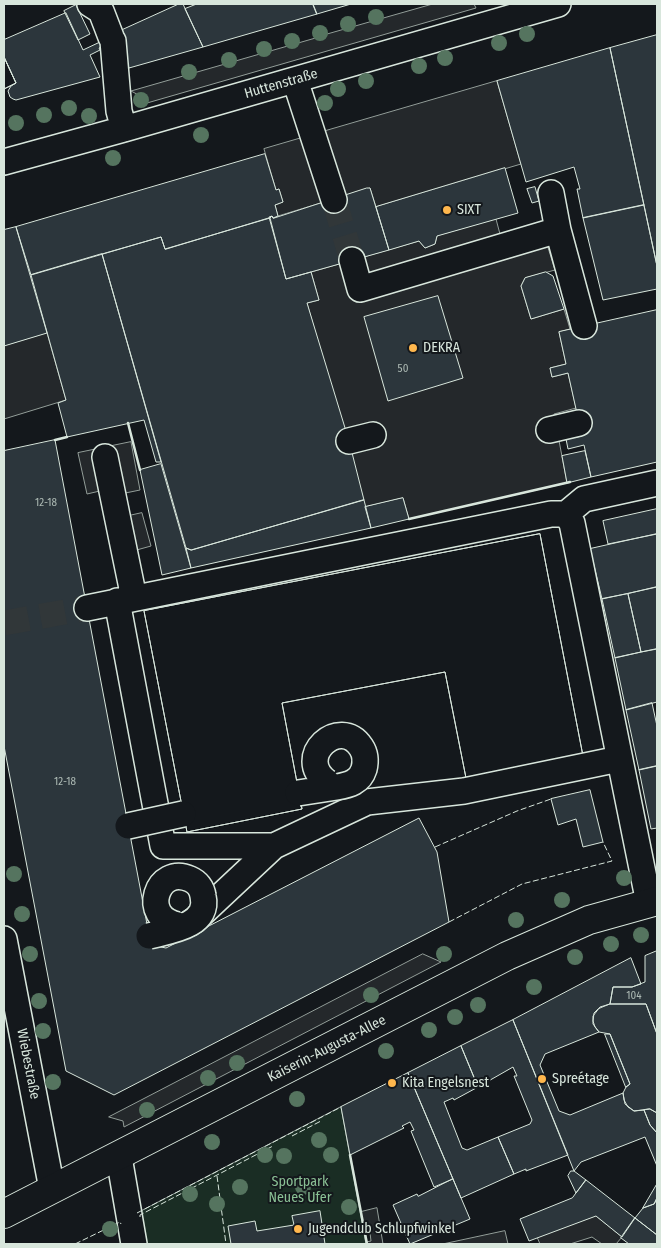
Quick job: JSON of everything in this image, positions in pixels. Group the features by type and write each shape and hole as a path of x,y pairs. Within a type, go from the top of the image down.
{"main road":[{"name":"Kaiserin-Augusta-Allee","path":"4,1214 119,1157 508,956 589,920 653,902"}],"street":[{"name":"Huttenstraße","path":"4,162 558,4"},
{"path":"104,6 112,39 119,111 124,129"},
{"path":"295,80 334,200"},
{"path":"551,193 558,230 584,326"},
{"path":"352,260 360,289 558,230"},
{"path":"549,430 579,423"},
{"path":"105,457 162,846 274,846"},
{"path":"86,608 551,514 566,514 584,499 657,483"},
{"path":"566,514 572,523 620,759 653,902"},
{"path":"298,793 348,785 359,778 365,766 366,758 364,752 355,740 345,736 333,736 320,746 316,753 316,765 320,775 327,782 347,788 464,791"},
{"path":"149,936 186,926 197,920 202,910 204,900 201,889 192,880 177,877 167,880 159,888 156,902 162,917 168,922 183,925 195,920 274,846 368,802 464,791 620,759"},
{"path":"128,826 183,814"},
{"name":"Wiebestraße","path":"4,939 12,1022 52,1190"},
{"path":"119,1157 134,1244"}],"green space":[{"name":"Sportpark Neues Ufer","path":"341,1107 366,1244 123,1244 130,1217"}],"shaded area":[{"path":"433,4 474,4 476,8 147,103 146,99 131,91 319,37 320,39 325,38 325,35"},
{"path":"497,81 521,164 376,207 370,188 278,216 275,205 283,202 279,189 276,190 264,149"},
{"path":"496,219 505,253 546,241 555,270 525,278 521,286 531,319 564,309 570,329 559,332 566,364 550,368 552,377 568,373 576,408 554,414 567,483 409,519 403,498 365,507 307,303 319,300 311,272 419,241 425,248 435,244 437,236"},
{"path":"47,333 66,400 4,419 4,346"},
{"path":"131,442 140,490 106,497 104,490 87,494 78,453"},
{"path":"142,513 151,546 133,551 124,517"},
{"path":"423,954 441,962 124,1127 123,1121 109,1117"},
{"path":"377,1208 383,1244 366,1244 366,1242 371,1241 370,1233 364,1234 361,1212"},
{"path":"596,1216 622,1237 616,1244 602,1244 592,1237 570,1244 540,1244 537,1237"},
{"path":"505,1231 508,1244 443,1244"}],"building":[{"path":"179,4 183,4 203,47 129,68 118,32"},
{"path":"197,4 313,4 317,14 203,47 185,9"},
{"path":"313,4 351,4 317,14"},
{"path":"76,5 90,34 78,40 64,11"},
{"path":"66,13 83,50 119,33 120,38 99,48 100,50 90,55 100,77 16,100 13,99 8,91 16,83 4,57 4,40"},
{"path":"657,35 657,266 610,48"},
{"path":"610,48 644,205 583,218 577,189 580,189 574,167 526,182 497,81"},
{"path":"4,57 16,83 4,89"},
{"path":"4,57 16,83 4,89"},
{"path":"265,154 276,190 279,189 283,202 275,205 278,216 273,218 272,216 165,249 161,237 31,275 16,227"},
{"name":"SIXT","path":"505,168 518,213 437,236 435,244 425,248 419,241 389,250 376,207"},
{"path":"535,187 539,201 532,203 527,189"},
{"path":"370,188 389,250 286,279 269,217 272,216 273,218"},
{"path":"644,205 657,266 657,289 603,300 583,218"},
{"path":"270,218 286,279 311,272 319,300 307,303 349,441 364,500 191,550 186,548 102,254 161,237 165,249"},
{"path":"16,227 47,333 4,346 4,230"},
{"path":"102,254 161,462 156,462 144,420 67,437 58,403 66,400 31,275"},
{"path":"546,272 553,276 564,309 531,319 521,286 525,278"},
{"name":"DEKRA","path":"438,296 463,378 388,401 364,317"},
{"path":"657,310 657,462 591,477 584,445 568,449 566,439 582,436 568,373 552,377 550,368 566,364 559,332"},
{"path":"55,440 151,945 166,948 419,818 437,852 449,922 114,1095 66,1071 4,746 4,451"},
{"path":"585,451 591,477 567,483 562,456"},
{"path":"161,464 191,568 162,575 140,470"},
{"path":"403,498 409,519 371,528 365,507"},
{"path":"364,500 371,528 191,568 186,548 191,550"},
{"path":"657,509 657,534 608,544 603,521"},
{"path":"540,534 583,756 466,778 445,672 282,703 302,809 187,832 144,611"},
{"path":"540,534 583,756 466,778 445,672 282,703 302,809 187,832 144,611"},
{"path":"657,534 657,587 602,599 590,549"},
{"path":"657,587 657,649 641,652 628,594"},
{"path":"628,594 641,652 615,658 602,599"},
{"path":"657,649 657,702 626,710 615,658"},
{"path":"652,703 657,726 657,766 639,770 626,710"},
{"path":"657,766 657,828 651,829 639,770"},
{"path":"590,790 603,842 583,847 576,819 558,825 551,799"},
{"path":"657,951 657,1034 646,1004 610,1004 613,987 632,987 645,982 645,956"},
{"name":"Spreétage","path":"631,958 641,984 632,987 613,987 610,1004 600,1007 593,1016 593,1024 599,1032 545,1054 540,1065 559,1111 570,1115 623,1093 628,1107 634,1111 644,1110 650,1125 657,1133 657,1166 645,1137 581,1162 574,1171 513,1020"},
{"path":"610,1004 646,1004 657,1034 657,1113 650,1109 634,1111 625,1104 623,1093 630,1084 610,1034 599,1032 593,1021 594,1013 598,1009"},
{"path":"513,1020 568,1155 514,1174 498,1137 530,1124 532,1120 514,1076 517,1076 513,1067 478,1087 461,1046"},
{"path":"605,1034 610,1034 630,1084 626,1087"},
{"path":"461,1046 478,1087 454,1100 453,1098 444,1102 462,1148 467,1150 498,1137 514,1174 461,1198 408,1073"},
{"path":"408,1073 453,1179 434,1187 411,1131 414,1130 410,1122 402,1126 404,1128 350,1155 341,1107"},
{"path":"650,1109 657,1113 657,1133 650,1125 644,1110"},
{"path":"571,1171 574,1171 586,1180 576,1193 568,1176"},
{"path":"453,1179 470,1219 410,1244 393,1205 417,1194 418,1196"},
{"path":"586,1180 635,1218 622,1237 596,1216 529,1241 520,1219 572,1198"},
{"path":"657,1184 657,1198 654,1204 643,1208"},
{"path":"657,1198 657,1235 635,1218 643,1208 654,1204"},
{"name":"Jugendclub Schlupfwinkel","path":"320,1211 325,1244 231,1244 228,1226 255,1221 257,1231 294,1225 292,1216"},
{"path":"635,1218 657,1235 657,1244 629,1244 621,1238"}],"tunnel":[{"path":"334,200 352,260"},
{"path":"4,623 87,608"}],"fence":[{"path":"435,847 517,811 551,799"},
{"path":"449,922 522,884 612,861 603,842"},
{"path":"137,1213 341,1107"},
{"path":"292,1136 321,1121"},
{"path":"140,1217 140,1215 273,1146"},
{"path":"217,1176 226,1244"},
{"path":"75,1244 120,1222 121,1224"}],"wall":[{"path":"128,423 140,470"},
{"path":"55,440 67,437"},
{"path":"409,519 570,482"},
{"path":"350,1155 367,1244"}],"place":[{"name":"SIXT","path":"447,210"},
{"name":"DEKRA","path":"413,348"},
{"name":"Spreétage","path":"542,1079"},
{"name":"Kita Engelsnest","path":"392,1083"},
{"name":"Jugendclub Schlupfwinkel","path":"298,1229"}]}
